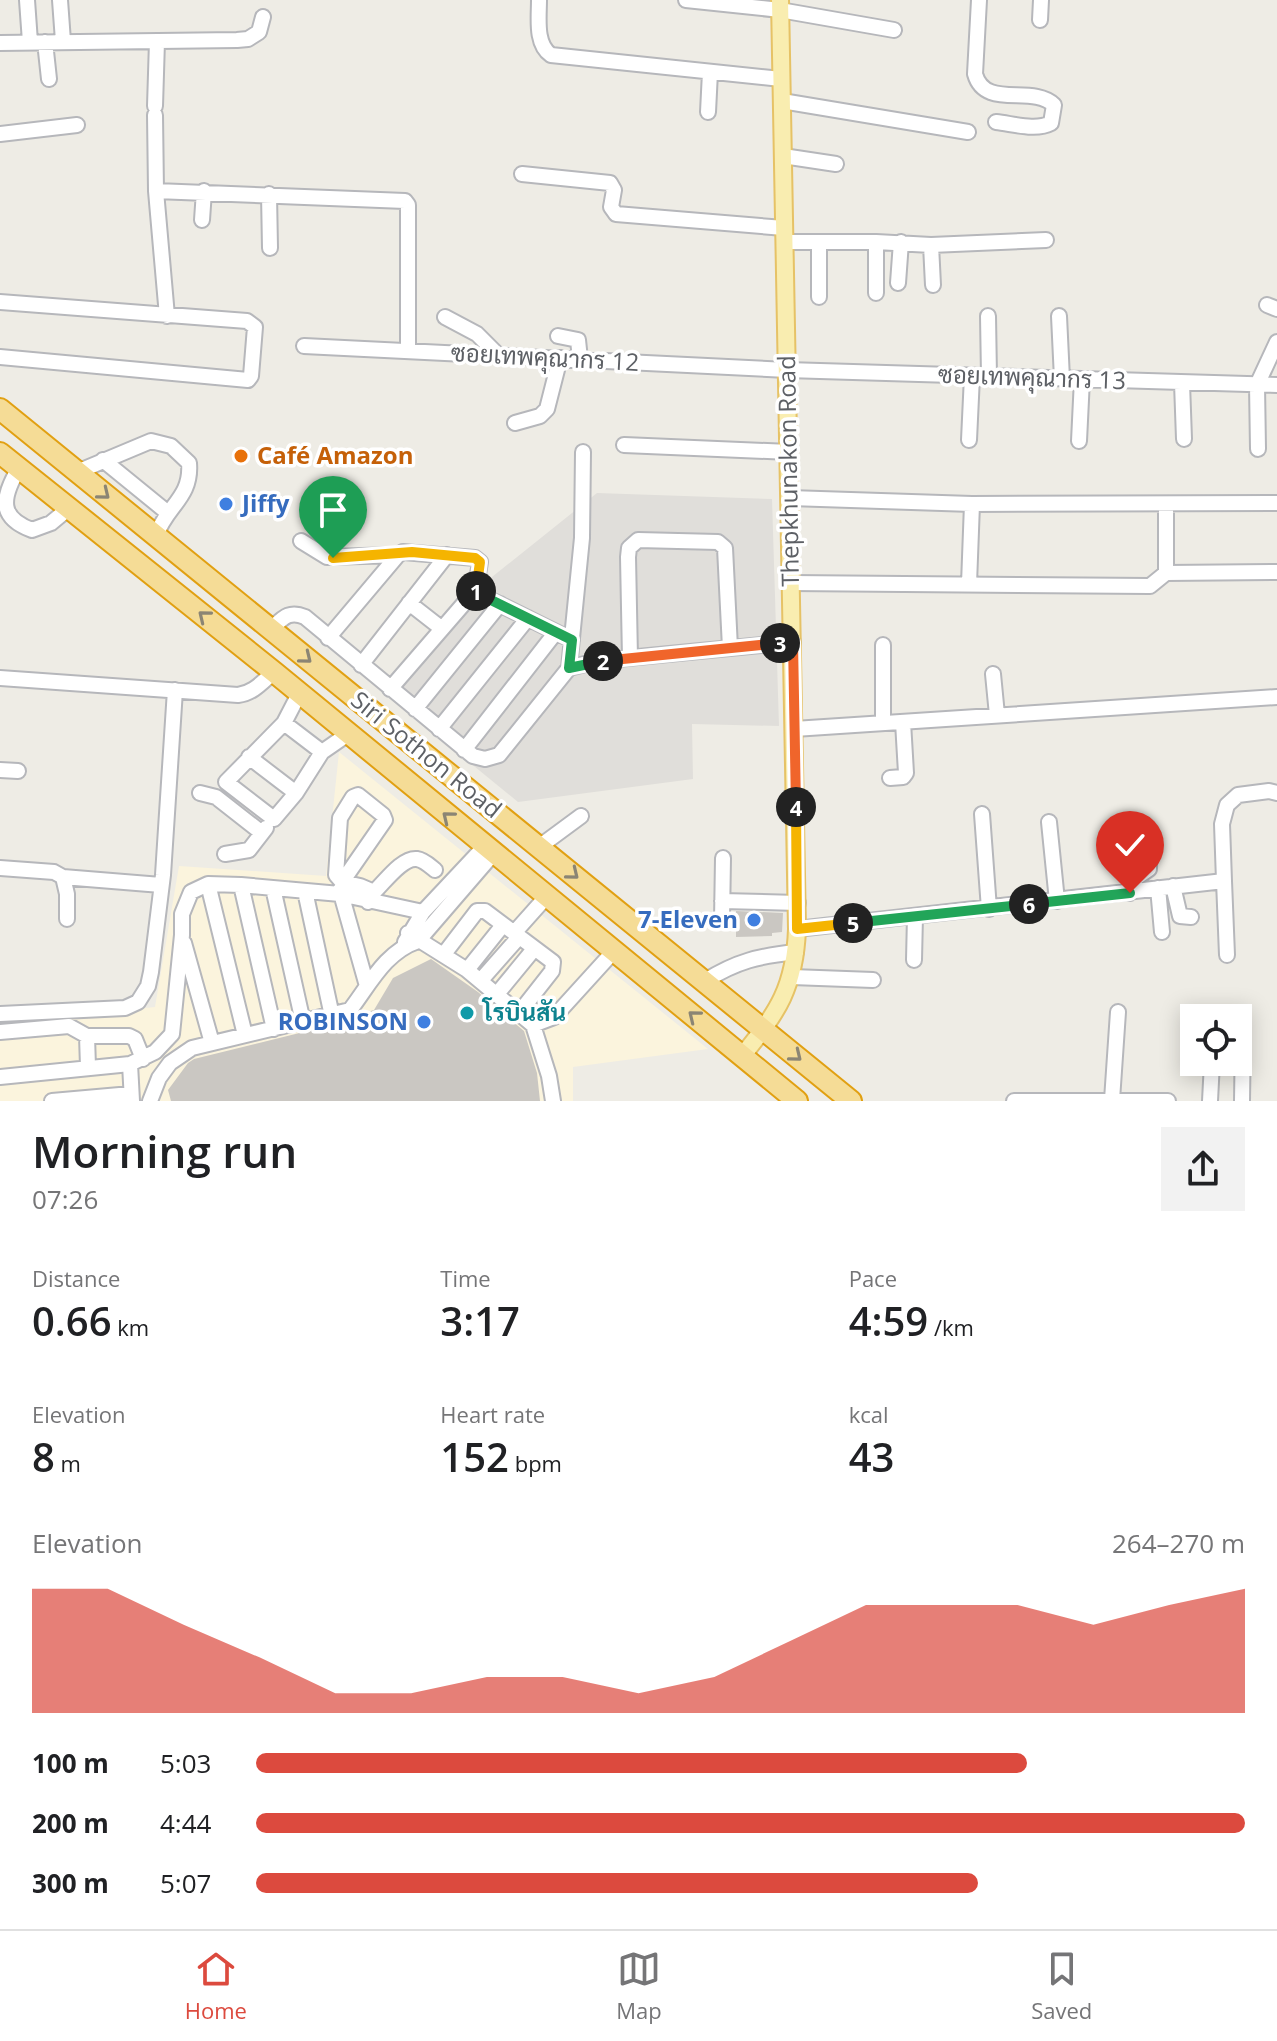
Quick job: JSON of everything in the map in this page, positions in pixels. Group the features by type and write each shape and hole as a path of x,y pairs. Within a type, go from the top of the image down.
{"highway":[{"name":"Siri Sothon Road","path":"0,409 851,1101"},
{"name":"Siri Sothon Road","path":"0,453 274,672 797,1101"}],"main road":[{"name":"Thepkhunakon Road","path":"742,1056 764,1030 785,997 796,952 798,903 780,5"}],"street":[{"path":"27,0 49,79"},
{"path":"60,0 63,41"},
{"path":"539,0 540,41 544,50 551,55 781,79"},
{"path":"686,0 780,5 894,30"},
{"path":"979,0 975,74 978,85 987,93 1046,99 1054,105 1051,123 1047,126 996,122"},
{"path":"1040,20 1041,0"},
{"path":"0,43 248,39 259,32 263,17"},
{"path":"157,41 156,191 167,316"},
{"path":"708,112 710,72"},
{"path":"782,101 968,132"},
{"path":"0,134 77,125"},
{"path":"783,156 836,164"},
{"path":"522,174 610,183 614,190 611,207 616,214 819,242 931,245 1046,240"},
{"path":"156,191 405,201 408,205 408,351"},
{"path":"202,220 204,191"},
{"path":"269,194 270,248"},
{"path":"819,242 819,297"},
{"path":"876,242 876,293"},
{"path":"898,283 901,242"},
{"path":"931,245 933,285"},
{"path":"0,302 252,323 255,327 251,376 244,380 0,357"},
{"path":"988,316 989,376"},
{"path":"1059,316 1062,379"},
{"path":"445,317 477,334 498,355"},
{"path":"558,336 578,340 580,359"},
{"path":"1258,449 1257,385 1277,342"},
{"name":"ซอยเทพคุณากร 12","path":"304,346 787,370"},
{"path":"515,423 540,416 547,409 560,358"},
{"name":"ซอยเทพคุณากร 13","path":"787,370 1277,385"},
{"path":"969,440 972,376"},
{"path":"1079,441 1082,379"},
{"path":"1182,383 1184,439"},
{"path":"77,472 151,441 171,446 189,463 190,479 183,496 161,521 156,536"},
{"path":"624,445 789,452"},
{"path":"271,629 287,614 296,613 305,617 464,750 485,759 499,755 569,668 582,526 583,452"},
{"path":"103,460 168,513"},
{"path":"19,468 2,504 2,516 8,522 32,530 51,523 69,508"},
{"path":"790,498 972,504 1277,503"},
{"path":"969,584 972,504"},
{"path":"1166,505 1166,573"},
{"path":"630,658 628,557 629,548 638,540 718,542 725,548 730,648"},
{"path":"301,541 327,557 412,552 467,557 480,562 474,599"},
{"path":"328,638 398,555"},
{"path":"361,665 447,555"},
{"path":"791,583 1150,586 1166,573 1277,572"},
{"path":"390,689 467,600 491,600 572,640"},
{"path":"409,603 441,628"},
{"path":"415,709 500,604"},
{"path":"439,729 528,618"},
{"path":"464,750 556,632"},
{"path":"569,668 597,661 793,642"},
{"path":"883,645 883,722"},
{"path":"0,678 248,693 274,672"},
{"path":"993,674 997,715"},
{"path":"0,1014 125,1008 138,1002 148,986 161,885 175,690"},
{"path":"216,797 226,782 284,723 299,694"},
{"path":"794,729 1277,697"},
{"path":"890,778 903,777 906,773 903,722"},
{"path":"284,723 322,752"},
{"path":"225,854 249,850 296,793 322,752 348,734"},
{"path":"249,757 296,793"},
{"path":"0,770 18,771"},
{"path":"226,782 274,819"},
{"path":"1227,955 1222,824 1227,805 1238,795 1269,791 1277,793"},
{"path":"200,793 216,797 262,833"},
{"path":"340,886 385,820 358,795 353,797 340,818 336,875 367,986"},
{"path":"982,814 989,909"},
{"path":"539,847 581,816"},
{"path":"1049,822 1057,901"},
{"path":"1130,893 1136,878 1149,869 1149,841"},
{"path":"410,940 423,912 489,850"},
{"path":"150,1101 159,1078 183,1052 350,1010 376,971 410,940 489,850"},
{"path":"371,897 406,861 415,858 435,870"},
{"path":"722,920 723,858"},
{"path":"0,868 161,885"},
{"path":"63,877 67,919"},
{"path":"797,929 1224,881"},
{"path":"0,1077 137,1061 167,1042 172,1034 185,902 191,892 208,884 305,891 360,886 371,897 423,912"},
{"path":"208,884 245,1035"},
{"path":"241,885 274,1029"},
{"path":"1166,887 1180,916 1191,917"},
{"path":"1162,932 1166,887"},
{"path":"273,888 303,1022"},
{"path":"305,891 332,1016"},
{"path":"467,970 512,932 547,896"},
{"path":"722,901 798,903"},
{"path":"444,954 477,911 485,911 553,962 554,967 519,1013"},
{"path":"914,960 915,916"},
{"path":"481,980 512,932"},
{"path":"182,935 212,1043"},
{"path":"410,940 444,954 481,980 533,1025 549,1076 553,1101"},
{"path":"497,994 534,949"},
{"path":"533,1025 554,1017 614,951"},
{"path":"705,981 743,960 796,952"},
{"path":"792,977 873,980"},
{"path":"1112,1100 1118,1012"},
{"path":"0,1032 69,1026 87,1036 129,1036 135,1039 137,1061 131,1097 52,1101"},
{"path":"172,1034 183,1052"},
{"path":"87,1036 88,1067"},
{"path":"1210,1101 1211,1076"},
{"path":"1242,1076 1242,1101"},
{"path":"1014,1101 1168,1101"}],"shaded area":[{"path":"597,493 772,499 779,726 692,724 693,779 518,802 387,695 487,581"},
{"path":"339,752 708,1049 573,1067 573,1101 0,1101 0,1023 155,1007 179,866 326,876"}],"building":[{"name":"7-Eleven","path":"736,911 783,913 782,932 772,933 772,936 736,937"},
{"name":"ROBINSON","path":"431,959 478,992 524,1031 537,1073 540,1101 171,1101 168,1090 194,1059 352,1020 374,1010 393,978"}],"place":[{"name":"Café Amazon","path":"241,456"},
{"name":"Jiffy","path":"226,504"},
{"name":"7-Eleven","path":"754,920"},
{"name":"โรบินสัน","path":"467,1013"},
{"name":"ROBINSON","path":"424,1022"}],"route":[{"path":"333,558 398,555 403,552 475,558 480,562 480,568 474,599 491,600 572,640 569,668 597,661 793,642 797,929 1130,893"}]}
